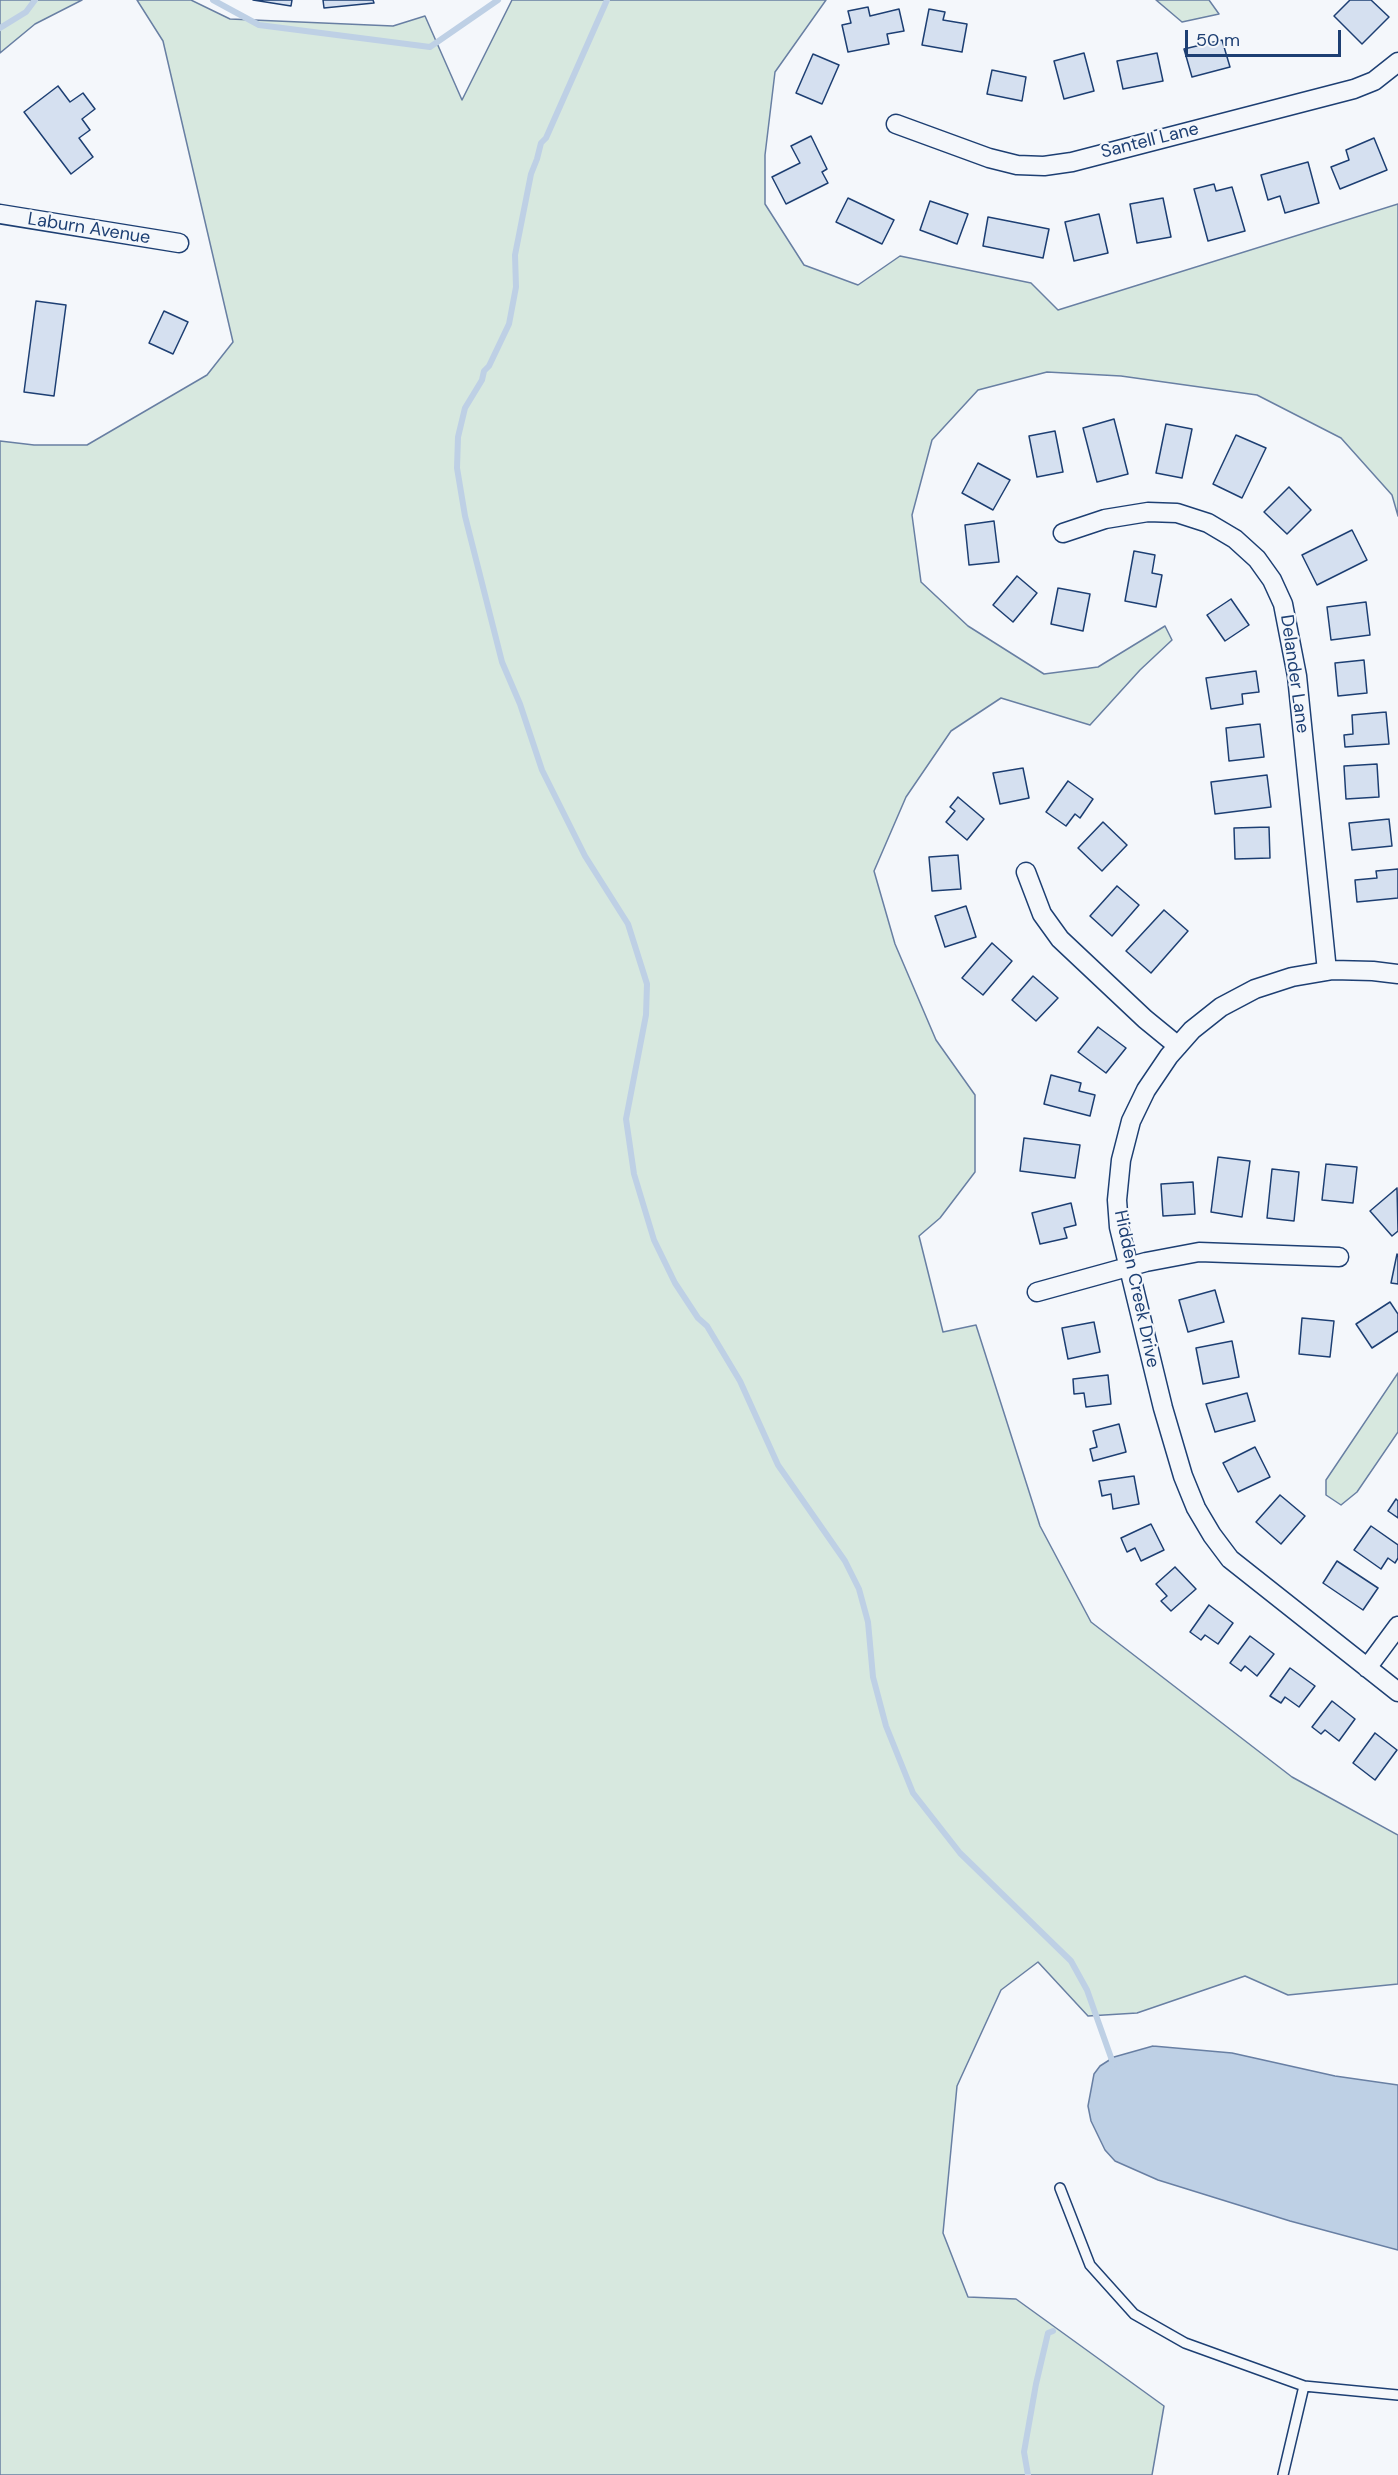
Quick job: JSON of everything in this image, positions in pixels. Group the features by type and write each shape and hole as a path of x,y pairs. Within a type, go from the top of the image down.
{"street":[{"name":"Santell Lane","path":"896,124 988,158 1017,165 1044,166 1083,159 1354,89 1374,81 1398,62"},
{"name":"Laburn Avenue","path":"0,214 178,243"},
{"name":"Delander Lane","path":"1063,533 1105,519 1148,512 1177,513 1208,523 1235,539 1257,560 1272,580 1283,604 1297,676 1327,971"},
{"path":"1026,872 1042,914 1060,939 1145,1019 1178,1046"},
{"name":"Hidden Creek Drive","path":"1398,974 1373,971 1327,971 1292,977 1255,989 1221,1007 1192,1030 1146,1090 1131,1121 1121,1160 1118,1200 1119,1227 1163,1408 1183,1476 1196,1508 1230,1559 1398,1692"},
{"path":"1037,1292 1128,1267 1199,1252 1339,1257"},
{"path":"1367,1668 1398,1626"}],"lane":[{"path":"1060,2188 1090,2265 1134,2314 1185,2343 1304,2386 1398,2395"},
{"path":"1283,2475 1304,2386"}],"shaded area":[{"path":"0,0 82,0 35,24 0,53"},
{"path":"137,0 191,0 230,19 393,26 425,16 462,100 512,0 826,0 775,72 765,155 765,204 804,265 858,285 900,256 1031,283 1058,310 1398,204 1398,516 1392,495 1341,438 1257,395 1121,376 1047,372 978,390 932,440 912,515 921,582 968,626 1044,674 1098,667 1165,626 1172,640 1140,670 1090,725 1001,698 951,731 906,797 874,871 895,944 936,1040 975,1095 975,1172 940,1218 919,1236 943,1332 976,1325 1040,1526 1091,1622 1292,1777 1398,1835 1398,1984 1288,1995 1245,1976 1137,2013 1088,2016 1038,1962 1001,1990 957,2086 943,2233 968,2297 1016,2299 1164,2406 1152,2475 0,2475 0,441 34,445 87,445 207,375 233,342 163,41"},
{"path":"1156,0 1209,0 1219,14 1182,22"},
{"path":"1398,1373 1398,1432 1357,1492 1341,1505 1326,1495 1326,1480"}],"water":[{"path":"1153,2046 1232,2053 1335,2076 1398,2085 1398,2250 1290,2221 1158,2180 1115,2161 1105,2150 1091,2121 1088,2106 1094,2074 1100,2066 1114,2057"}],"building":[{"path":"253,0 292,0 291,6"},
{"path":"323,0 373,0 374,3 324,8"},
{"path":"1350,0 1371,0 1389,17 1362,44 1334,16"},
{"path":"868,7 870,16 899,9 904,31 887,34 889,44 848,52 842,25 851,23 848,11"},
{"path":"929,9 945,12 943,20 967,24 962,52 922,45"},
{"path":"1222,40 1230,67 1192,77 1184,49"},
{"path":"1084,53 1094,91 1064,99 1054,61"},
{"path":"1157,53 1163,81 1123,89 1117,61"},
{"path":"813,54 839,65 822,104 796,93"},
{"path":"992,70 1026,77 1022,101 987,94"},
{"path":"58,86 70,102 83,93 95,109 82,119 90,130 79,138 93,157 71,174 24,112"},
{"path":"811,136 827,169 822,172 828,183 786,204 772,177 800,163 791,146"},
{"path":"1374,138 1387,170 1340,189 1331,167 1349,160 1346,150"},
{"path":"1308,162 1319,203 1285,213 1280,196 1268,200 1261,175"},
{"path":"1214,184 1216,191 1232,187 1245,231 1208,241 1194,189"},
{"path":"848,198 894,220 882,244 836,222"},
{"path":"1163,198 1171,237 1137,243 1130,204"},
{"path":"930,201 968,214 957,244 920,230"},
{"path":"1099,214 1108,253 1074,261 1065,222"},
{"path":"988,217 1049,229 1043,258 983,246"},
{"path":"36,301 66,305 54,396 24,392"},
{"path":"164,311 188,322 173,354 149,343"},
{"path":"1114,419 1128,474 1097,482 1083,428"},
{"path":"1166,424 1192,429 1182,478 1156,473"},
{"path":"1055,431 1063,472 1037,477 1029,436"},
{"path":"1236,435 1266,448 1242,498 1213,484"},
{"path":"978,463 1010,480 993,510 962,493"},
{"path":"1289,487 1311,510 1287,534 1264,512"},
{"path":"994,521 999,562 969,565 965,525"},
{"path":"1352,530 1367,560 1317,585 1302,555"},
{"path":"1134,551 1155,555 1152,573 1162,575 1156,607 1125,601"},
{"path":"1017,576 1037,593 1013,622 993,605"},
{"path":"1058,588 1090,594 1083,631 1051,624"},
{"path":"1231,599 1249,625 1225,641 1207,615"},
{"path":"1366,602 1370,635 1331,640 1327,607"},
{"path":"1364,660 1367,693 1338,696 1335,663"},
{"path":"1256,671 1259,692 1242,694 1243,704 1211,709 1206,678"},
{"path":"1386,712 1389,744 1345,747 1344,735 1353,734 1352,715"},
{"path":"1260,724 1264,757 1229,761 1226,728"},
{"path":"1377,764 1379,797 1346,799 1344,766"},
{"path":"1023,768 1029,798 1000,804 993,773"},
{"path":"1267,775 1271,807 1215,814 1211,782"},
{"path":"1068,781 1093,799 1080,818 1075,814 1066,826 1046,812"},
{"path":"958,797 984,819 967,840 946,822 955,811 950,807"},
{"path":"1389,819 1392,846 1352,850 1349,823"},
{"path":"1103,822 1127,845 1102,871 1078,848"},
{"path":"1269,827 1270,858 1235,859 1234,828"},
{"path":"958,855 961,889 932,891 929,857"},
{"path":"1398,869 1398,898 1357,902 1355,880 1377,878 1376,871"},
{"path":"1117,886 1139,905 1112,936 1090,916"},
{"path":"966,906 976,937 945,947 935,916"},
{"path":"1164,910 1188,931 1151,973 1126,951"},
{"path":"992,943 1012,961 983,995 962,978"},
{"path":"1033,976 1058,998 1036,1021 1012,1000"},
{"path":"1098,1027 1126,1048 1106,1073 1078,1052"},
{"path":"1051,1075 1081,1083 1079,1091 1095,1095 1090,1116 1044,1104"},
{"path":"1024,1138 1080,1145 1075,1178 1020,1171"},
{"path":"1218,1157 1250,1161 1242,1217 1211,1212"},
{"path":"1326,1164 1357,1167 1353,1203 1322,1200"},
{"path":"1272,1169 1299,1172 1294,1221 1267,1218"},
{"path":"1193,1182 1195,1214 1163,1216 1161,1184"},
{"path":"1397,1188 1398,1231 1392,1236 1370,1211"},
{"path":"1071,1203 1076,1225 1064,1228 1067,1238 1040,1244 1032,1213"},
{"path":"1398,1255 1398,1284 1391,1283"},
{"path":"1215,1290 1224,1322 1188,1332 1179,1300"},
{"path":"1390,1302 1398,1314 1398,1331 1372,1348 1356,1324"},
{"path":"1302,1318 1334,1321 1330,1357 1299,1354"},
{"path":"1094,1322 1100,1352 1068,1359 1062,1328"},
{"path":"1232,1341 1239,1377 1203,1384 1196,1348"},
{"path":"1108,1375 1111,1404 1086,1407 1084,1393 1074,1394 1073,1379"},
{"path":"1247,1393 1255,1421 1215,1432 1206,1404"},
{"path":"1119,1424 1126,1452 1093,1461 1090,1449 1097,1447 1093,1431"},
{"path":"1255,1447 1270,1477 1238,1492 1223,1463"},
{"path":"1134,1476 1139,1504 1113,1509 1111,1494 1102,1496 1099,1481"},
{"path":"1280,1495 1305,1516 1281,1544 1256,1522"},
{"path":"1396,1499 1398,1501 1398,1518 1388,1511"},
{"path":"1151,1524 1164,1550 1141,1561 1135,1548 1127,1552 1121,1538"},
{"path":"1371,1526 1398,1545 1398,1558 1395,1563 1388,1558 1381,1569 1354,1550"},
{"path":"1337,1561 1378,1588 1363,1610 1323,1583"},
{"path":"1175,1567 1196,1589 1171,1611 1161,1601 1167,1596 1156,1584"},
{"path":"1209,1605 1233,1623 1218,1644 1205,1635 1201,1640 1190,1632"},
{"path":"1250,1636 1274,1654 1257,1676 1245,1666 1241,1671 1230,1663"},
{"path":"1290,1668 1315,1686 1299,1707 1285,1697 1281,1703 1270,1696"},
{"path":"1332,1701 1355,1719 1339,1741 1325,1730 1321,1734 1312,1727"},
{"path":"1375,1733 1397,1750 1375,1780 1353,1763"}],"waterway":[{"path":"0,28 26,12 35,0"},
{"path":"213,0 259,25 430,47 498,0"},
{"path":"607,0 546,138 541,143 531,174 515,255 516,287 509,324 489,366 484,371 482,380 465,408 458,437 457,468 465,516 502,662 520,704 542,770 585,856 628,924 647,984 646,1015 626,1119 634,1174 654,1240 675,1283 698,1318 707,1326 740,1381 778,1465 845,1561 859,1589 868,1622 873,1677 886,1726 913,1793 960,1853 1071,1961 1087,1990 1114,2066"},
{"path":"1028,2475 1024,2452 1048,2333 1053,2331"}]}
